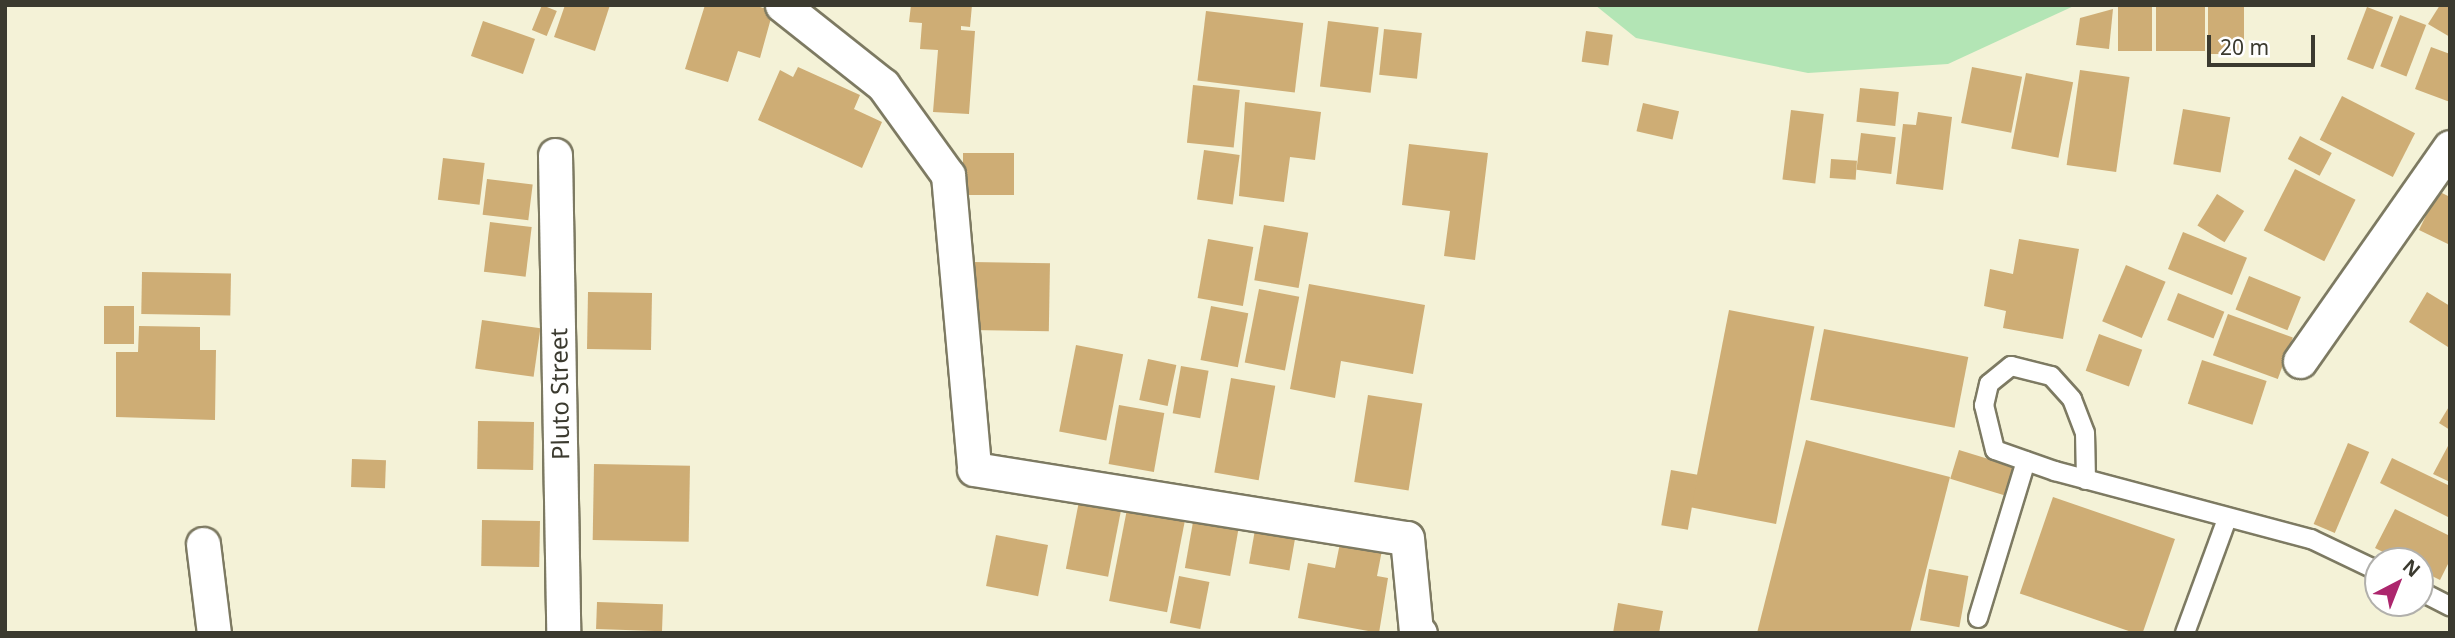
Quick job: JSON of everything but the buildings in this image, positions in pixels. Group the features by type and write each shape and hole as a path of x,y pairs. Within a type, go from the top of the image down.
{"street":[{"path":"782,5 883,85 948,175 974,469 1407,538 1417,633"},
{"path":"2300,361 2450,147"},
{"name":"Pluto Street","path":"555,155 563,633"},
{"path":"203,544 214,633"}],"lane":[{"path":"2087,480 2085,433 2072,399 2051,376 2011,366 1989,384 1984,405 1995,450 2087,480 2311,539 2364,564"},
{"path":"1978,618 2026,461"},
{"path":"2185,633 2227,519"},
{"path":"2434,599 2450,606"}],"shaded area":[{"path":"1595,5 2076,5 1948,64 1808,73 1636,38"}]}
